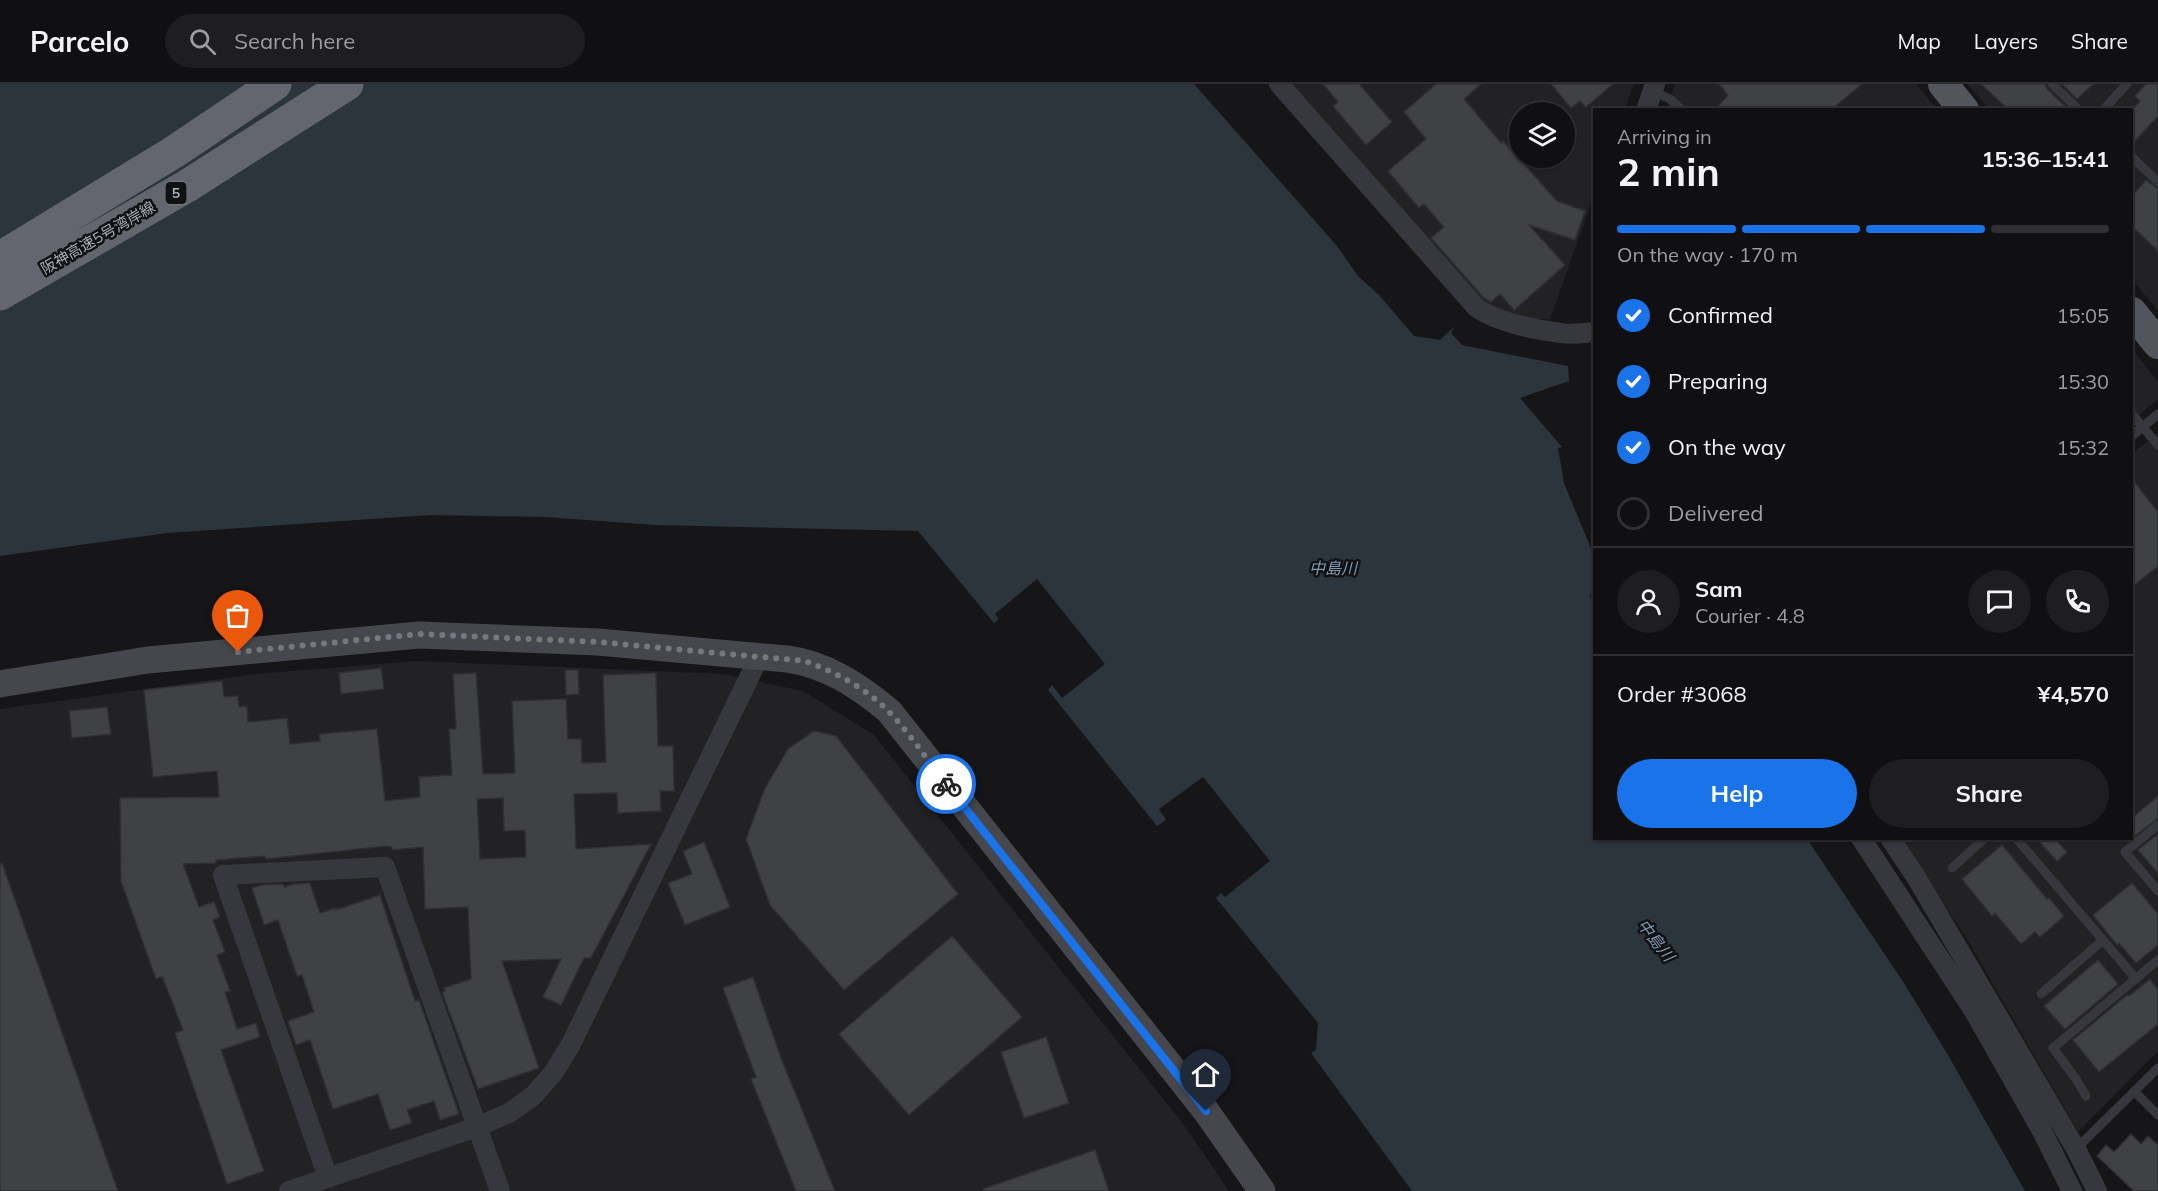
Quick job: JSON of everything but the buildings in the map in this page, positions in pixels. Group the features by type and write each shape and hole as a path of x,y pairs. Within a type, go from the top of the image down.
{"highway":[{"name":"5","path":"0,258 174,152 275,84"},
{"name":"阪神高速5号湾岸線","path":"0,294 187,186 347,84"}],"main road":[{"path":"1943,84 1962,108"},
{"path":"2133,313 2158,344"}],"street":[{"path":"1279,84 1484,314 1563,334 1593,332"},
{"path":"0,684 148,660 419,634 598,642 805,661 823,668 870,695 889,711 1206,1111 1262,1191"},
{"path":"289,1191 477,1127 509,1113 533,1096 554,1072 571,1044 760,656"},
{"path":"1862,840 1974,1011 2042,1131 2072,1191"},
{"path":"1891,840 1916,877 2076,1149 2097,1191"},
{"path":"328,1178 223,874 385,867 500,1191"}],"lane":[{"path":"2052,84 2077,108"},
{"path":"2105,108 2127,84"},
{"path":"1652,95 1670,99 1680,108"},
{"path":"2133,158 2158,182"},
{"path":"2133,435 2158,414"},
{"path":"2133,415 2158,445"},
{"path":"2157,887 2125,852 2158,825"},
{"path":"1952,868 1983,840"},
{"path":"2018,840 2136,979"},
{"path":"2041,994 2103,940"},
{"path":"2086,1096 2053,1048 2158,960"},
{"path":"2076,1149 2158,1068"},
{"path":"2134,1092 2158,1115"}],"shaded area":[{"path":"1281,84 1634,84 1625,108 1593,108 1593,198 1550,319 1522,319 1485,308"},
{"path":"1675,84 1916,84 1936,108 1667,108"},
{"path":"1967,84 2158,84 2158,311 2133,280 2133,108 1988,108"},
{"path":"2133,350 2158,382 2158,399 2133,420"},
{"path":"2158,433 2158,1051 2078,1132 1967,939 1901,840 2133,840 2133,453"},
{"path":"417,661 724,674 803,691 874,735 1184,1125 1229,1191 0,1191 0,709 255,674"}],"water":[{"name":"中島川","path":"0,84 1194,84 1337,246 1358,276 1379,295 1414,336 1440,340 1455,326 1451,333 1462,345 1568,366 1569,381 1520,398 1562,447 1558,448 1564,483 1593,554 1593,581 1590,597 1593,602 1593,840 1808,840 1902,980 1948,1055 2025,1191 1412,1191 1311,1053 1316,1050 1318,1023 1216,898 1221,893 1225,897 1270,861 1203,777 1159,809 1166,820 1157,826 1048,690 1052,685 1062,698 1105,664 1037,579 995,614 999,619 994,623 918,531 656,525 545,517 430,515 167,533 0,556"}],"way so far":[{"path":"238,652 419,634 598,642 805,661 846,680 870,695 889,711 946,784"}],"route":[{"path":"946,784 1206,1111"}]}
